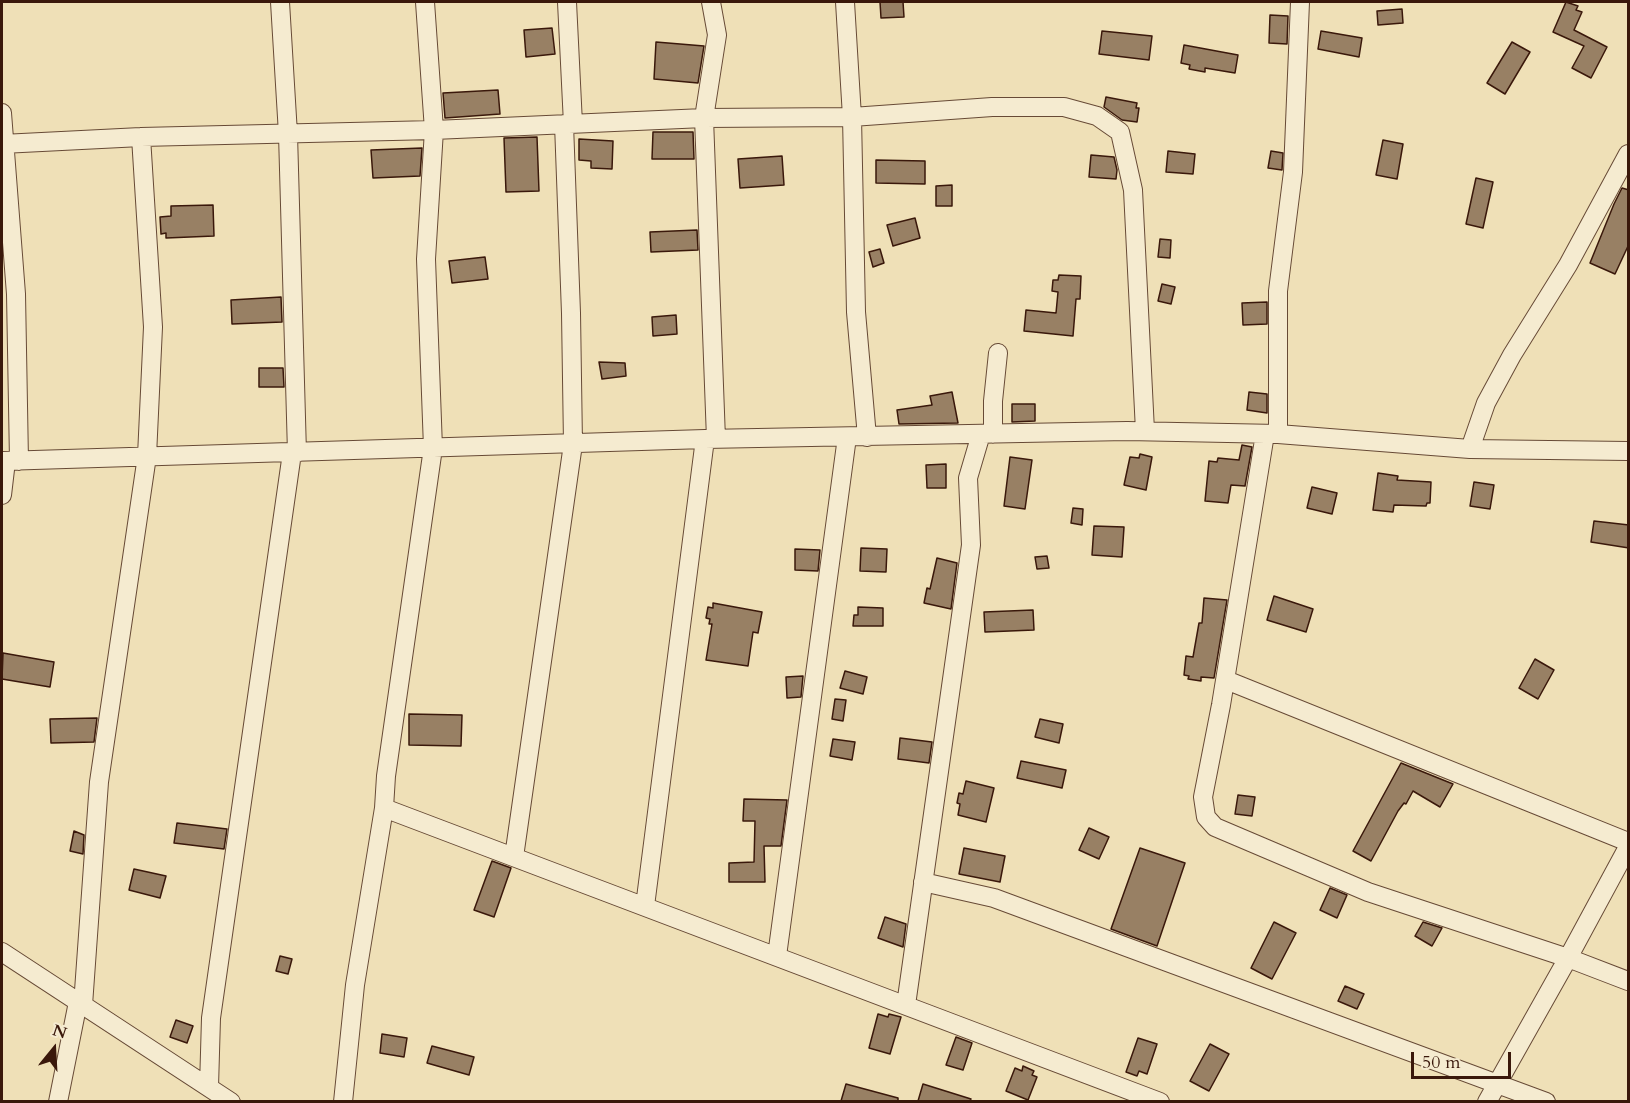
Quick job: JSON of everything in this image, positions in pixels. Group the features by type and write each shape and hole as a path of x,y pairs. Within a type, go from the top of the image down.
{"street":[{"path":"209,1087 211,1018 294,453 288,134 280,2"},
{"path":"342,1101 355,985 384,808 386,777 433,448 426,259 434,130 425,2"},
{"path":"514,857 573,444 567,2"},
{"path":"645,906 711,439 704,118 717,35 711,2"},
{"path":"845,2 852,117 856,312 867,436"},
{"path":"1300,2 1293,172 1278,291 1272,434 1203,797 1206,817 1215,827 1368,892 1568,958 1629,981"},
{"path":"2,144 141,136 434,130 704,118 852,117 992,107 1064,107 1097,116 1120,132 1133,190 1146,431"},
{"path":"2,113 2,144 16,294 9,461 2,495"},
{"path":"58,1101 81,1004 99,782 147,456 153,327 141,136"},
{"path":"1470,449 1486,403 1512,355 1568,265 1629,154"},
{"path":"906,1005 971,545 968,478 987,434 998,353"},
{"path":"9,461 711,439 1146,431 1272,434 1470,449 1629,451"},
{"path":"777,956 847,437"},
{"path":"1226,680 1629,842"},
{"path":"384,808 1160,1101"},
{"path":"1487,1101 1629,847"},
{"path":"923,882 994,898 1546,1101"},
{"path":"2,952 231,1101"}],"building":[{"path":"880,2 903,2 904,17 881,18"},
{"path":"1566,2 1578,6 1576,10 1582,12 1574,30 1607,47 1591,78 1572,68 1584,46 1553,32"},
{"path":"1402,9 1403,23 1378,25 1377,11"},
{"path":"1270,15 1288,16 1287,44 1269,43"},
{"path":"552,28 555,54 526,57 524,30"},
{"path":"1102,31 1152,36 1149,60 1099,54"},
{"path":"1321,31 1362,38 1359,57 1318,49"},
{"path":"656,42 704,46 698,83 654,79"},
{"path":"1512,42 1530,52 1505,94 1487,83"},
{"path":"1184,45 1238,55 1235,73 1205,68 1205,72 1189,69 1190,65 1181,63"},
{"path":"498,90 500,114 445,118 443,93"},
{"path":"1106,97 1137,103 1136,108 1139,108 1137,122 1122,120 1104,107"},
{"path":"653,132 693,132 694,159 652,159"},
{"path":"537,137 539,191 506,192 504,138"},
{"path":"579,139 613,141 612,169 591,168 591,161 579,160"},
{"path":"1383,140 1403,144 1397,179 1376,175"},
{"path":"422,148 420,176 373,178 371,150"},
{"path":"1168,151 1195,154 1193,174 1166,172"},
{"path":"1271,151 1283,153 1282,170 1268,168"},
{"path":"1091,155 1114,157 1117,170 1116,179 1089,177"},
{"path":"782,156 784,185 740,188 738,159"},
{"path":"876,160 925,161 925,184 876,183"},
{"path":"1476,178 1493,182 1483,228 1466,224"},
{"path":"952,185 952,206 936,206 936,186"},
{"path":"1622,188 1629,190 1629,244 1615,274 1590,263"},
{"path":"213,205 214,236 166,238 166,233 161,234 160,217 171,216 171,206"},
{"path":"915,218 920,238 893,246 887,225"},
{"path":"697,230 698,250 651,252 650,232"},
{"path":"1160,239 1171,240 1170,258 1158,257"},
{"path":"880,249 884,263 873,267 869,252"},
{"path":"485,257 488,279 452,283 449,261"},
{"path":"1059,275 1081,276 1080,299 1076,299 1073,336 1024,331 1026,310 1056,313 1058,292 1052,291 1053,280 1058,280"},
{"path":"1162,284 1175,287 1171,304 1158,301"},
{"path":"281,297 282,322 232,324 231,300"},
{"path":"1267,302 1267,324 1243,325 1242,303"},
{"path":"676,315 677,334 653,336 652,317"},
{"path":"599,362 625,363 626,376 602,379"},
{"path":"259,368 283,368 284,387 259,387"},
{"path":"952,392 958,423 899,424 897,410 932,405 930,396"},
{"path":"1249,392 1267,394 1267,413 1247,410"},
{"path":"1012,404 1035,404 1035,421 1012,422"},
{"path":"1242,445 1252,447 1245,486 1231,485 1228,503 1205,501 1209,461 1217,462 1218,458 1239,460"},
{"path":"1140,454 1152,457 1146,490 1124,485 1130,457 1139,458"},
{"path":"1010,457 1032,460 1025,509 1004,506"},
{"path":"946,464 946,488 927,488 926,465"},
{"path":"1378,473 1398,476 1397,480 1431,482 1430,503 1426,506 1394,505 1393,512 1373,510"},
{"path":"1474,482 1494,485 1490,509 1470,506"},
{"path":"1312,487 1337,493 1332,514 1307,508"},
{"path":"1073,508 1083,509 1082,525 1071,523"},
{"path":"1594,521 1629,525 1629,548 1591,542"},
{"path":"1094,526 1124,527 1122,557 1092,555"},
{"path":"861,548 887,549 886,572 860,571"},
{"path":"795,549 820,550 818,571 795,570"},
{"path":"1047,556 1049,568 1037,569 1035,557"},
{"path":"937,558 957,563 951,609 924,603 927,588 930,589"},
{"path":"1274,596 1313,609 1306,632 1267,620"},
{"path":"1204,598 1227,600 1214,678 1201,677 1201,681 1188,679 1189,676 1184,675 1186,656 1193,657 1199,623 1202,623"},
{"path":"713,603 762,612 758,633 753,632 748,666 706,660 712,624 709,624 710,619 706,618 708,607 713,608"},
{"path":"858,607 883,608 883,626 853,626 854,615 858,615"},
{"path":"1033,610 1034,630 985,632 984,612"},
{"path":"3,653 54,662 50,687 2,679"},
{"path":"1535,659 1554,670 1538,699 1519,688"},
{"path":"845,671 867,677 863,694 840,688"},
{"path":"803,676 801,697 787,698 786,677"},
{"path":"835,699 846,700 843,721 832,719"},
{"path":"409,714 462,715 461,746 409,745"},
{"path":"97,718 94,742 51,743 50,719"},
{"path":"1040,719 1063,724 1059,743 1035,737"},
{"path":"900,738 932,742 929,763 898,759"},
{"path":"833,739 855,742 852,760 830,756"},
{"path":"1021,761 1066,770 1062,788 1017,778"},
{"path":"1401,763 1453,784 1440,807 1413,791 1406,804 1404,803 1398,811 1371,861 1353,851"},
{"path":"966,781 994,788 986,822 958,815 959,793 963,794"},
{"path":"1238,795 1255,797 1252,816 1235,814"},
{"path":"744,799 787,800 781,846 764,846 765,882 729,882 729,863 754,862 755,821 743,821"},
{"path":"177,823 227,829 224,849 174,843"},
{"path":"1089,828 1109,837 1099,859 1079,850"},
{"path":"74,831 84,835 83,854 70,851"},
{"path":"964,848 1005,856 1000,882 959,874"},
{"path":"1140,848 1185,863 1157,946 1111,929"},
{"path":"492,861 511,868 494,917 474,910"},
{"path":"134,869 166,876 160,898 129,890"},
{"path":"1330,888 1347,895 1337,918 1320,910"},
{"path":"885,917 906,924 903,947 878,938"},
{"path":"1274,922 1296,933 1272,979 1251,968"},
{"path":"1423,922 1442,928 1432,946 1415,936"},
{"path":"280,956 292,959 288,974 276,971"},
{"path":"1345,986 1364,994 1357,1009 1338,1001"},
{"path":"878,1014 901,1017 890,1054 869,1048"},
{"path":"176,1020 193,1026 187,1043 170,1037"},
{"path":"382,1034 407,1038 404,1057 380,1053"},
{"path":"956,1037 972,1043 963,1070 946,1065"},
{"path":"1138,1038 1157,1044 1147,1074 1139,1071 1137,1076 1126,1072"},
{"path":"1210,1044 1229,1054 1209,1091 1190,1081"},
{"path":"432,1046 474,1057 469,1075 427,1063"},
{"path":"1023,1066 1034,1071 1032,1075 1037,1077 1028,1100 1006,1091 1015,1068 1022,1071"},
{"path":"846,1084 898,1098 898,1101 841,1101"},
{"path":"923,1084 971,1099 970,1101 918,1101"}]}
